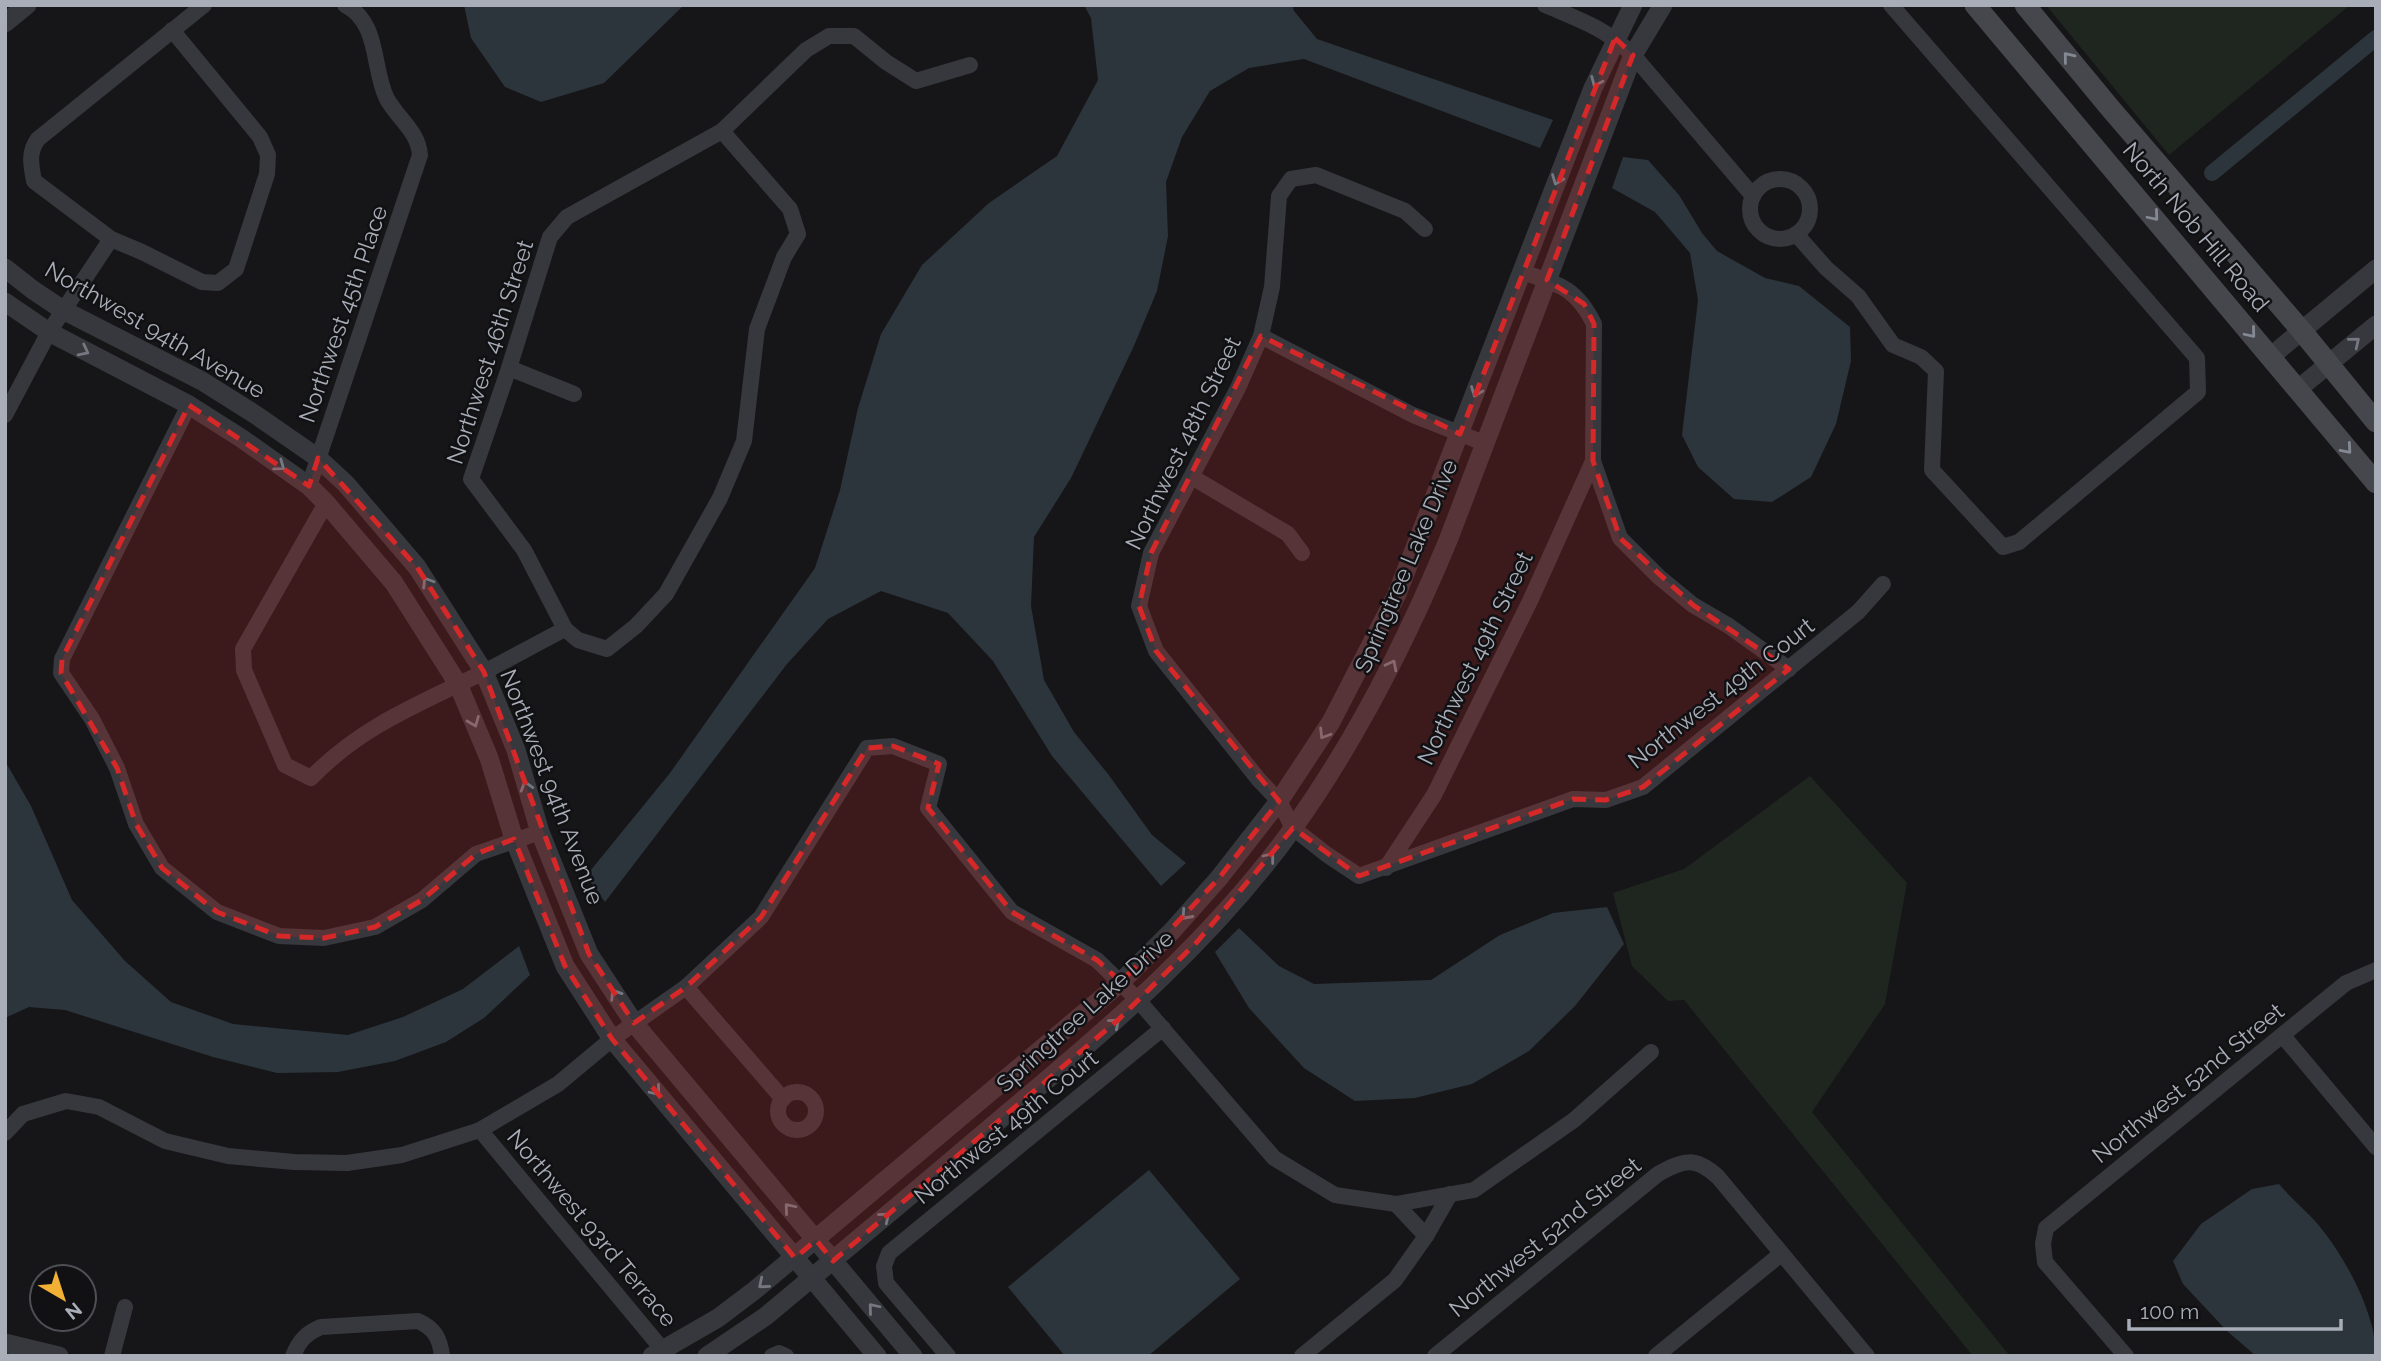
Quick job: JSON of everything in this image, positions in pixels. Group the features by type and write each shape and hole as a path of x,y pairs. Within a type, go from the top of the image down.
{"main road":[{"name":"North Nob Hill Road","path":"1975,5 2060,103 2376,483"},
{"name":"North Nob Hill Road","path":"2025,5 2376,422"}],"street":[{"path":"5,23 27,5"},
{"path":"172,30 260,137 268,155 267,174 236,269 219,283 202,282 111,239 34,181 31,163 31,148 38,139 172,30 204,5"},
{"name":"Northwest 45th Place","path":"309,486 420,155 419,141 386,97 366,26 352,9 345,5"},
{"path":"1545,5 1601,29 1615,38 1633,55 1753,196"},
{"name":"Springtree Lake Drive","path":"662,1354 718,1318 795,1258 1121,982 1172,931 1219,878 1279,801 1331,722 1377,637 1407,572 1582,116 1615,38 1633,5"},
{"name":"Springtree Lake Drive","path":"707,1356 766,1316 833,1261 1138,1000 1224,913 1293,828 1343,752 1406,638 1433,577 1633,55 1663,5"},
{"path":"1796,234 1826,268 1858,296 1893,345 1921,358 1936,371 1932,470 2003,547 2019,542 2198,392 2197,358 1891,5"},
{"name":"Northwest 46th Street","path":"565,629 524,550 471,479 550,237 567,217 722,131 806,50 830,36 854,36 916,81 970,65"},
{"path":"326,503 243,649 244,670 285,765 311,778 333,756 385,720 565,629 578,640 607,649 636,626 666,594 720,498 744,440 757,329 784,257 798,234 790,209 722,131"},
{"name":"Northwest 48th Street","path":"1139,606 1151,553 1238,388 1261,335 1272,287 1279,197 1291,178 1316,175 1405,211 1425,229"},
{"path":"1772,179 1792,181 1807,194 1810,213 1807,223 1796,234 1774,239 1757,229 1749,211 1753,196 1762,184 1772,179"},
{"path":"5,415 49,332 111,239"},
{"name":"Northwest 94th Avenue","path":"5,268 63,310 202,381 318,458 346,484 417,567 484,672 516,750 540,832 590,954 634,1023 913,1356"},
{"path":"2270,357 2376,268"},
{"path":"1522,272 1567,290 1584,304 1594,324 1593,461 1620,538 1659,578 1693,605 1729,626 1789,669"},
{"path":"5,302 49,332 189,405 242,438 309,486 394,583 458,684 489,758 514,839 565,966 612,1039 877,1356"},
{"path":"2297,390 2376,325"},
{"path":"1261,335 1413,415 1484,443"},
{"path":"509,368 574,394"},
{"path":"189,405 62,659 61,673 92,719 117,768 136,824 162,867 217,912 279,936 324,938 375,927 422,900 476,854 540,832"},
{"name":"Northwest 49th Street","path":"1386,868 1434,795 1531,599 1593,461"},
{"path":"1192,477 1288,534 1302,553"},
{"name":"Northwest 49th Court","path":"1139,606 1156,651 1259,780 1279,801 1293,828 1359,876 1573,799 1606,800 1643,787 1858,612 1883,584"},
{"path":"5,1133 23,1114 66,1101 99,1107 165,1141 228,1156 346,1163 402,1155 480,1130 558,1084 612,1039 686,987 761,917 867,748 893,746 939,764 928,808 1012,912 1097,960 1138,1000 1274,1158 1335,1195 1396,1204 1474,1190 1574,1120 1651,1052"},
{"name":"Northwest 52nd Street","path":"2126,1356 2045,1262 2043,1244 2046,1228 2346,983 2376,970"},
{"path":"686,987 783,1099"},
{"name":"Northwest 49th Court","path":"948,1356 886,1283 884,1266 889,1253 1163,1028"},
{"path":"2283,1036 2376,1147"},
{"name":"Northwest 93rd Terrace","path":"480,1130 662,1354"},
{"name":"Northwest 52nd Street","path":"1435,1356 1658,1174 1673,1165 1689,1161 1706,1166 1781,1254"},
{"path":"1303,1356 1395,1280 1426,1236 1450,1194"},
{"path":"1396,1204 1426,1236"},
{"path":"1656,1356 1781,1254 1867,1356"},
{"path":"112,1356 125,1307"},
{"path":"293,1356 300,1341 321,1327 418,1321 431,1327 438,1338 442,1356"},
{"path":"5,1343 58,1356"},
{"path":"772,1356 779,1353 786,1356"}],"highlighted area":[{"path":"1615,38 1633,55 1547,280 1584,304 1594,324 1593,461 1620,538 1693,605 1789,669 1643,787 1606,800 1573,799 1359,876 1293,828 1197,942 1118,1020 833,1261 816,1240 795,1258 612,1039 565,966 514,839 476,854 422,900 375,927 324,938 279,936 217,912 162,868 136,824 117,768 61,673 62,659 189,405 309,486 318,458 417,567 484,672 589,954 634,1023 686,987 761,917 867,748 893,746 939,764 928,808 1012,912 1097,960 1121,982 1219,878 1279,801 1156,651 1139,606 1151,553 1261,336 1460,434"}],"shaded area":[{"path":"464,5 684,5 604,83 541,102 505,87 471,38"},
{"path":"1084,5 1292,5 1317,39 1553,120 1540,148 1304,59 1249,68 1210,91 1182,137 1166,182 1168,236 1157,291 1071,478 1034,537 1031,606 1044,680 1074,732 1152,835 1186,863 1161,886 1052,756 993,661 948,613 881,591 828,619 787,664 605,902 586,876 670,773 815,568 840,490 858,408 881,334 922,265 989,203 1057,156 1098,80 1091,18"},
{"path":"2046,5 2350,5 2169,155"},
{"path":"1623,157 1648,160 1679,195 1702,233 1717,251 1765,278 1799,286 1850,327 1851,361 1836,424 1811,477 1772,502 1734,499 1698,467 1682,435 1698,300 1690,253 1655,212 1612,188"},
{"path":"5,761 31,806 72,900 125,961 171,1002 233,1024 348,1035 403,1017 463,989 519,946 530,975 484,1018 446,1042 395,1061 338,1072 277,1073 213,1057 65,1010 29,1007 5,1018"},
{"path":"1810,776 1907,883 1885,1004 1812,1112 2010,1356 1973,1356 1684,1000 1668,1001 1632,966 1613,893 1684,869"},
{"path":"1607,907 1624,944 1575,1006 1529,1051 1472,1084 1415,1098 1355,1101 1304,1068 1249,1008 1215,952 1239,928 1279,966 1314,984 1431,980 1500,935 1553,913"},
{"path":"1149,1170 1240,1279 1148,1356 1065,1356 1008,1287"},
{"path":"2279,1184 2319,1225 2351,1274 2366,1307 2375,1340 2376,1356 2255,1355 2227,1331 2183,1284 2173,1261 2201,1224 2252,1189"}],"waterway":[{"path":"2212,173 2376,38"}]}
